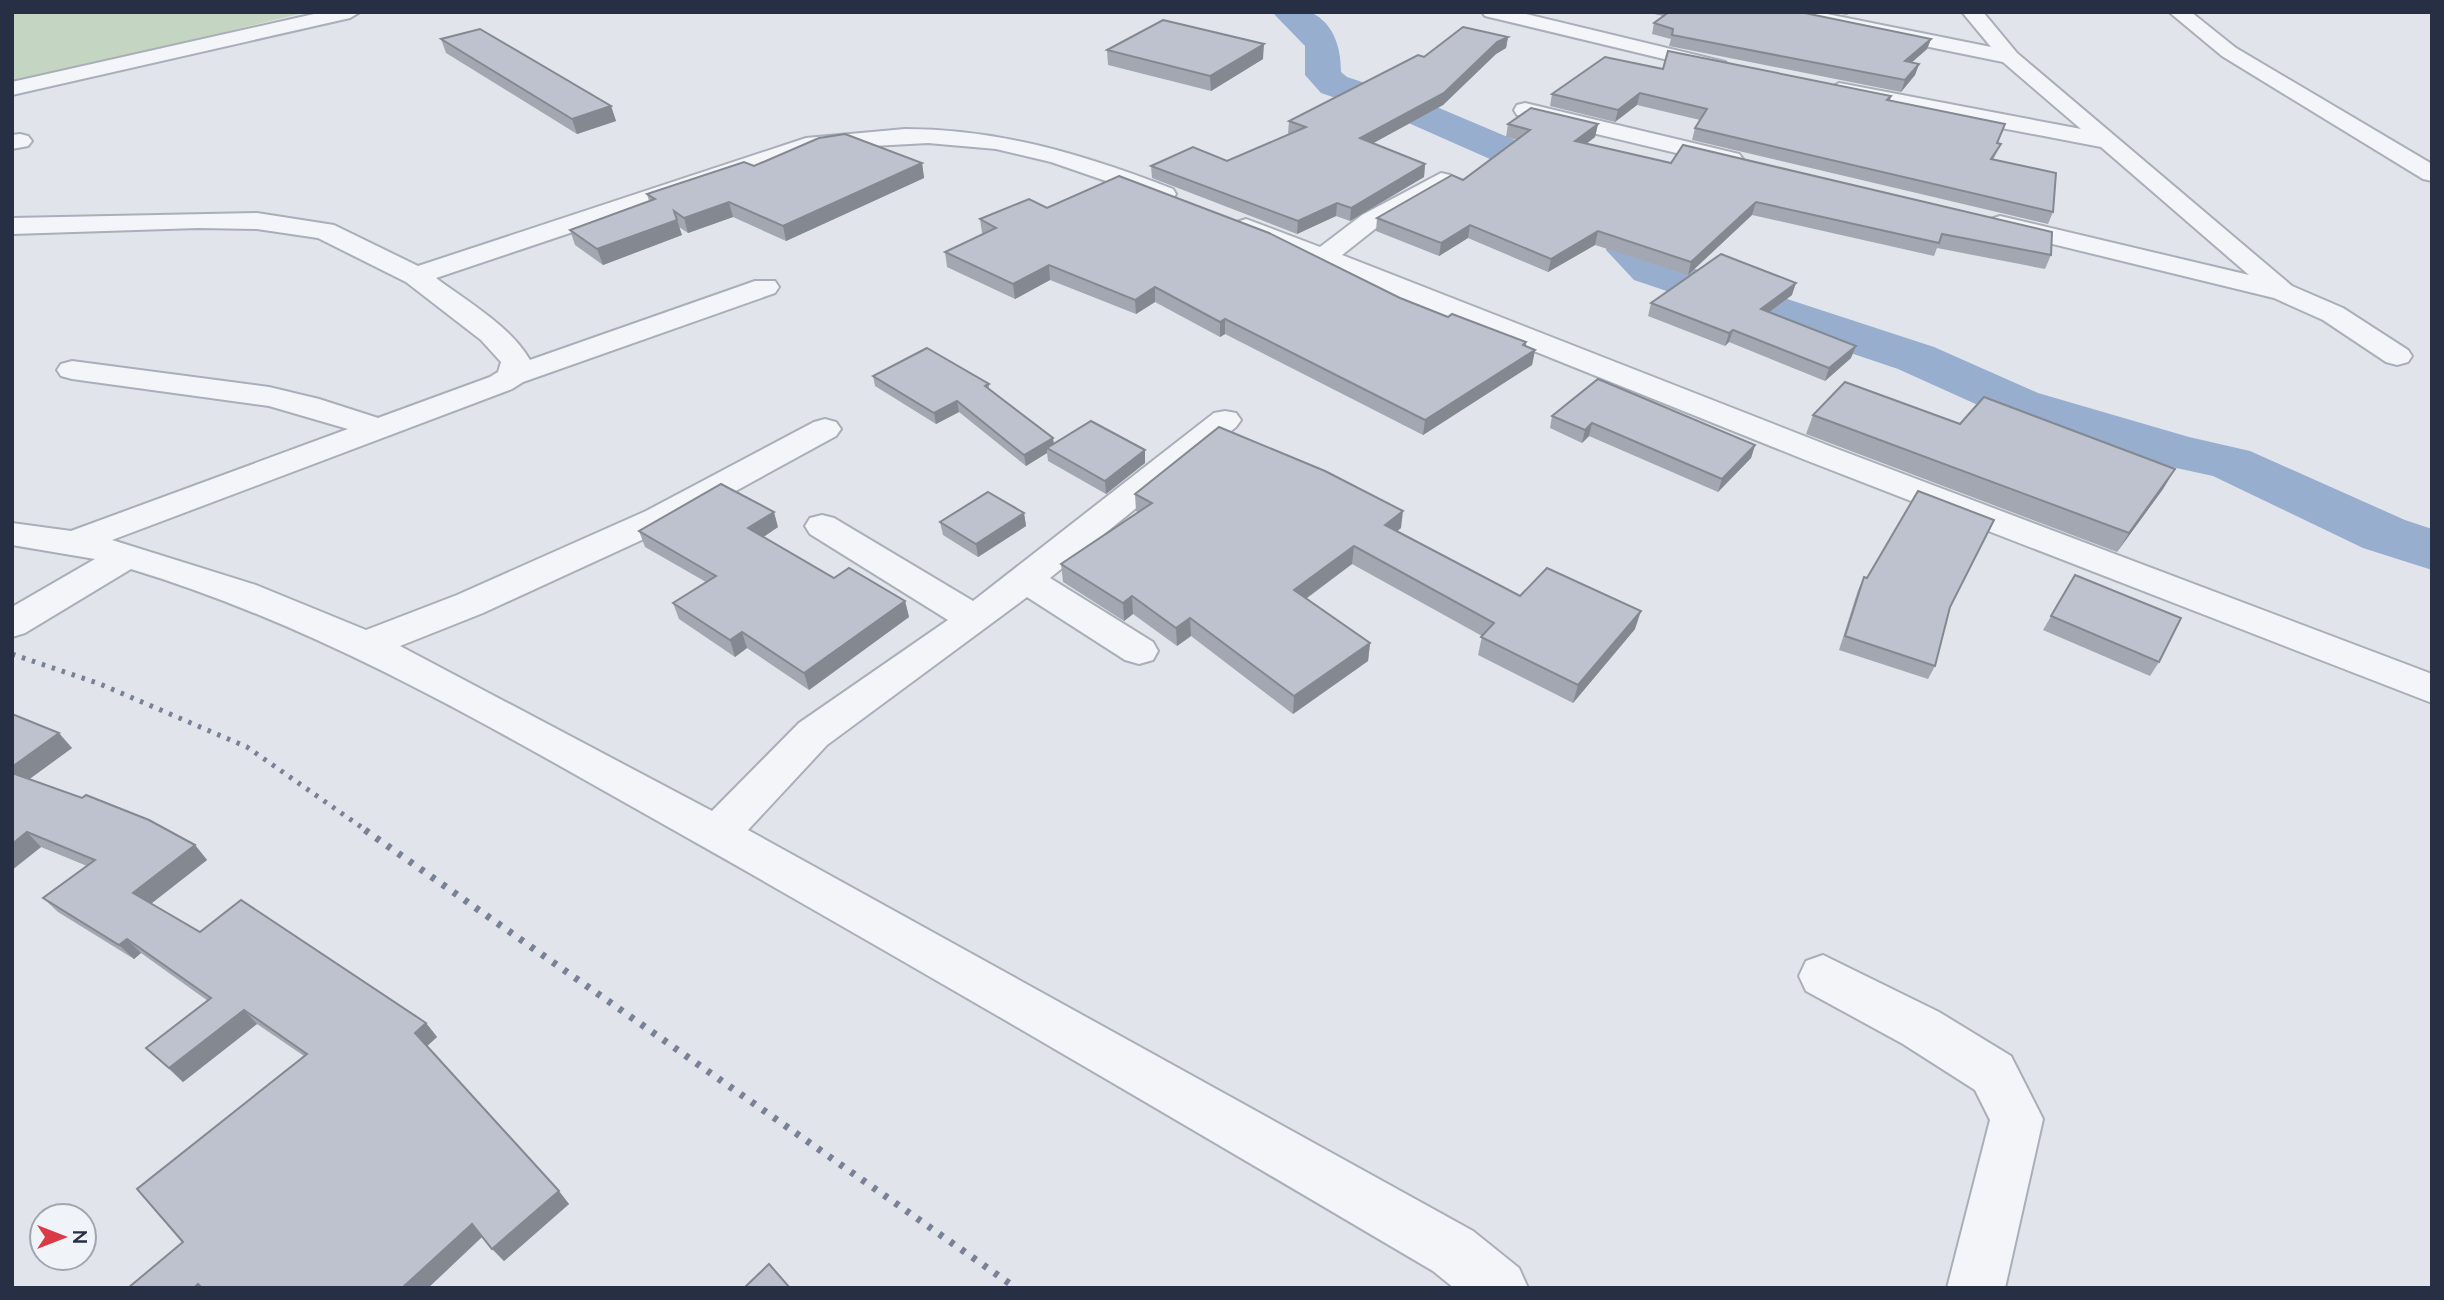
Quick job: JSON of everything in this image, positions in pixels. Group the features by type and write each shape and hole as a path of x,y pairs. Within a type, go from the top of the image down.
{"street":[{"path":"12,89 350,12"},
{"path":"1492,12 1746,71"},
{"path":"1787,12 2010,57"},
{"path":"1972,12 2010,57 2284,292"},
{"path":"2179,12 2229,52 2432,174"},
{"path":"1812,84 2111,142"},
{"path":"1525,110 1755,165"},
{"path":"416,276 814,143 852,138 952,137 997,142 1075,163 1206,211 1820,454 2432,689"},
{"path":"1323,257 1371,220 1441,180"},
{"path":"1972,217 2284,292 2333,314 2397,356"},
{"path":"12,226 198,220 297,226 341,236 416,276 509,350 516,362 512,376"},
{"path":"77,541 469,396 512,376 765,287"},
{"path":"72,370 267,397 357,419 377,429"},
{"path":"717,834 813,734 975,619 1225,420"},
{"path":"368,644 470,604 658,519 825,429"},
{"path":"822,526 975,619"},
{"path":"12,534 77,541 127,555 241,591 368,644 942,957 1441,1244 1499,1288"},
{"path":"12,624 127,555"},
{"path":"1025,579 1139,651"},
{"path":"1823,976 1921,1028 1993,1073 2005,1094 2017,1119 1976,1288"}],"green space":[{"path":"12,12 307,12 12,85"}],"building":[{"path":"1669,12 1800,12 1931,39 1905,61 1919,64 1905,80 1672,35 1673,29 1654,23"},
{"path":"1163,20 1264,44 1210,76 1107,50"},
{"path":"1463,27 1508,37 1497,42 1444,93 1360,138 1425,164 1351,208 1337,203 1298,221 1151,166 1193,147 1227,161 1306,127 1289,121 1418,55 1424,57"},
{"path":"480,29 611,106 572,119 441,39"},
{"path":"1668,51 1891,96 1887,100 2005,124 1997,143 2001,144 1991,159 2056,173 2053,212 1695,128 1707,109 1640,93 1618,110 1552,94 1605,57 1663,69"},
{"path":"1531,108 1598,124 1575,141 1671,163 1683,145 2052,232 2051,255 1942,234 1939,243 1756,202 1691,262 1598,231 1551,259 1470,225 1441,243 1377,218 1452,175 1463,180 1530,130 1508,124"},
{"path":"845,134 922,163 783,226 729,202 684,218 674,211 677,220 597,249 570,230 655,199 647,194 744,162 754,166 819,138"},
{"path":"1119,176 1269,233 1400,298 1448,317 1452,314 1526,342 1523,345 1535,350 1425,420 1225,319 1220,322 1155,287 1135,300 1049,265 1013,284 945,252 996,228 980,219 1029,199 1047,208"},
{"path":"1721,254 1796,283 1761,309 1856,346 1829,368 1733,330 1729,333 1651,303"},
{"path":"927,348 989,384 985,386 1053,438 1024,455 957,401 934,413 873,376"},
{"path":"1598,379 1755,445 1722,479 1592,423 1585,430 1552,416"},
{"path":"1845,382 1960,424 1984,397 2175,469 2129,533 1813,415"},
{"path":"1091,421 1145,450 1105,481 1047,448"},
{"path":"1219,427 1325,471 1403,511 1385,525 1520,596 1547,568 1641,611 1578,685 1481,637 1494,623 1354,546 1294,590 1370,643 1294,696 1190,618 1176,628 1132,596 1123,603 1061,564 1152,503 1135,494"},
{"path":"721,484 774,512 748,528 834,578 849,568 905,601 804,673 742,632 730,640 673,603 716,576 639,531"},
{"path":"1918,491 1994,520 1950,607 1935,666 1845,636 1864,577 1867,578"},
{"path":"988,492 1024,513 976,544 940,522"},
{"path":"2075,575 2181,618 2159,662 2051,616"},
{"path":"12,714 59,733 12,767"},
{"path":"12,773 82,798 86,795 149,820 195,845 133,893 200,932 241,900 426,1023 415,1033 559,1191 492,1249 472,1224 402,1288 202,1288 198,1284 194,1288 128,1288 183,1242 137,1189 307,1054 244,1010 169,1068 146,1048 211,998 127,939 119,945 43,898 95,860 27,832 12,844"},
{"path":"769,1264 790,1288 744,1288"}],"waterway":[{"path":"1289,12 1309,27 1323,46 1323,75 1334,85 1418,113 1568,178 1618,193 1636,205 1648,222 1631,235 1629,250 1651,270 1916,358 2019,404 2178,452 2230,463 2384,534 2432,550"}],"railway":[{"path":"12,654 100,684 247,747 367,831"},
{"path":"365,830 1016,1288"}]}
